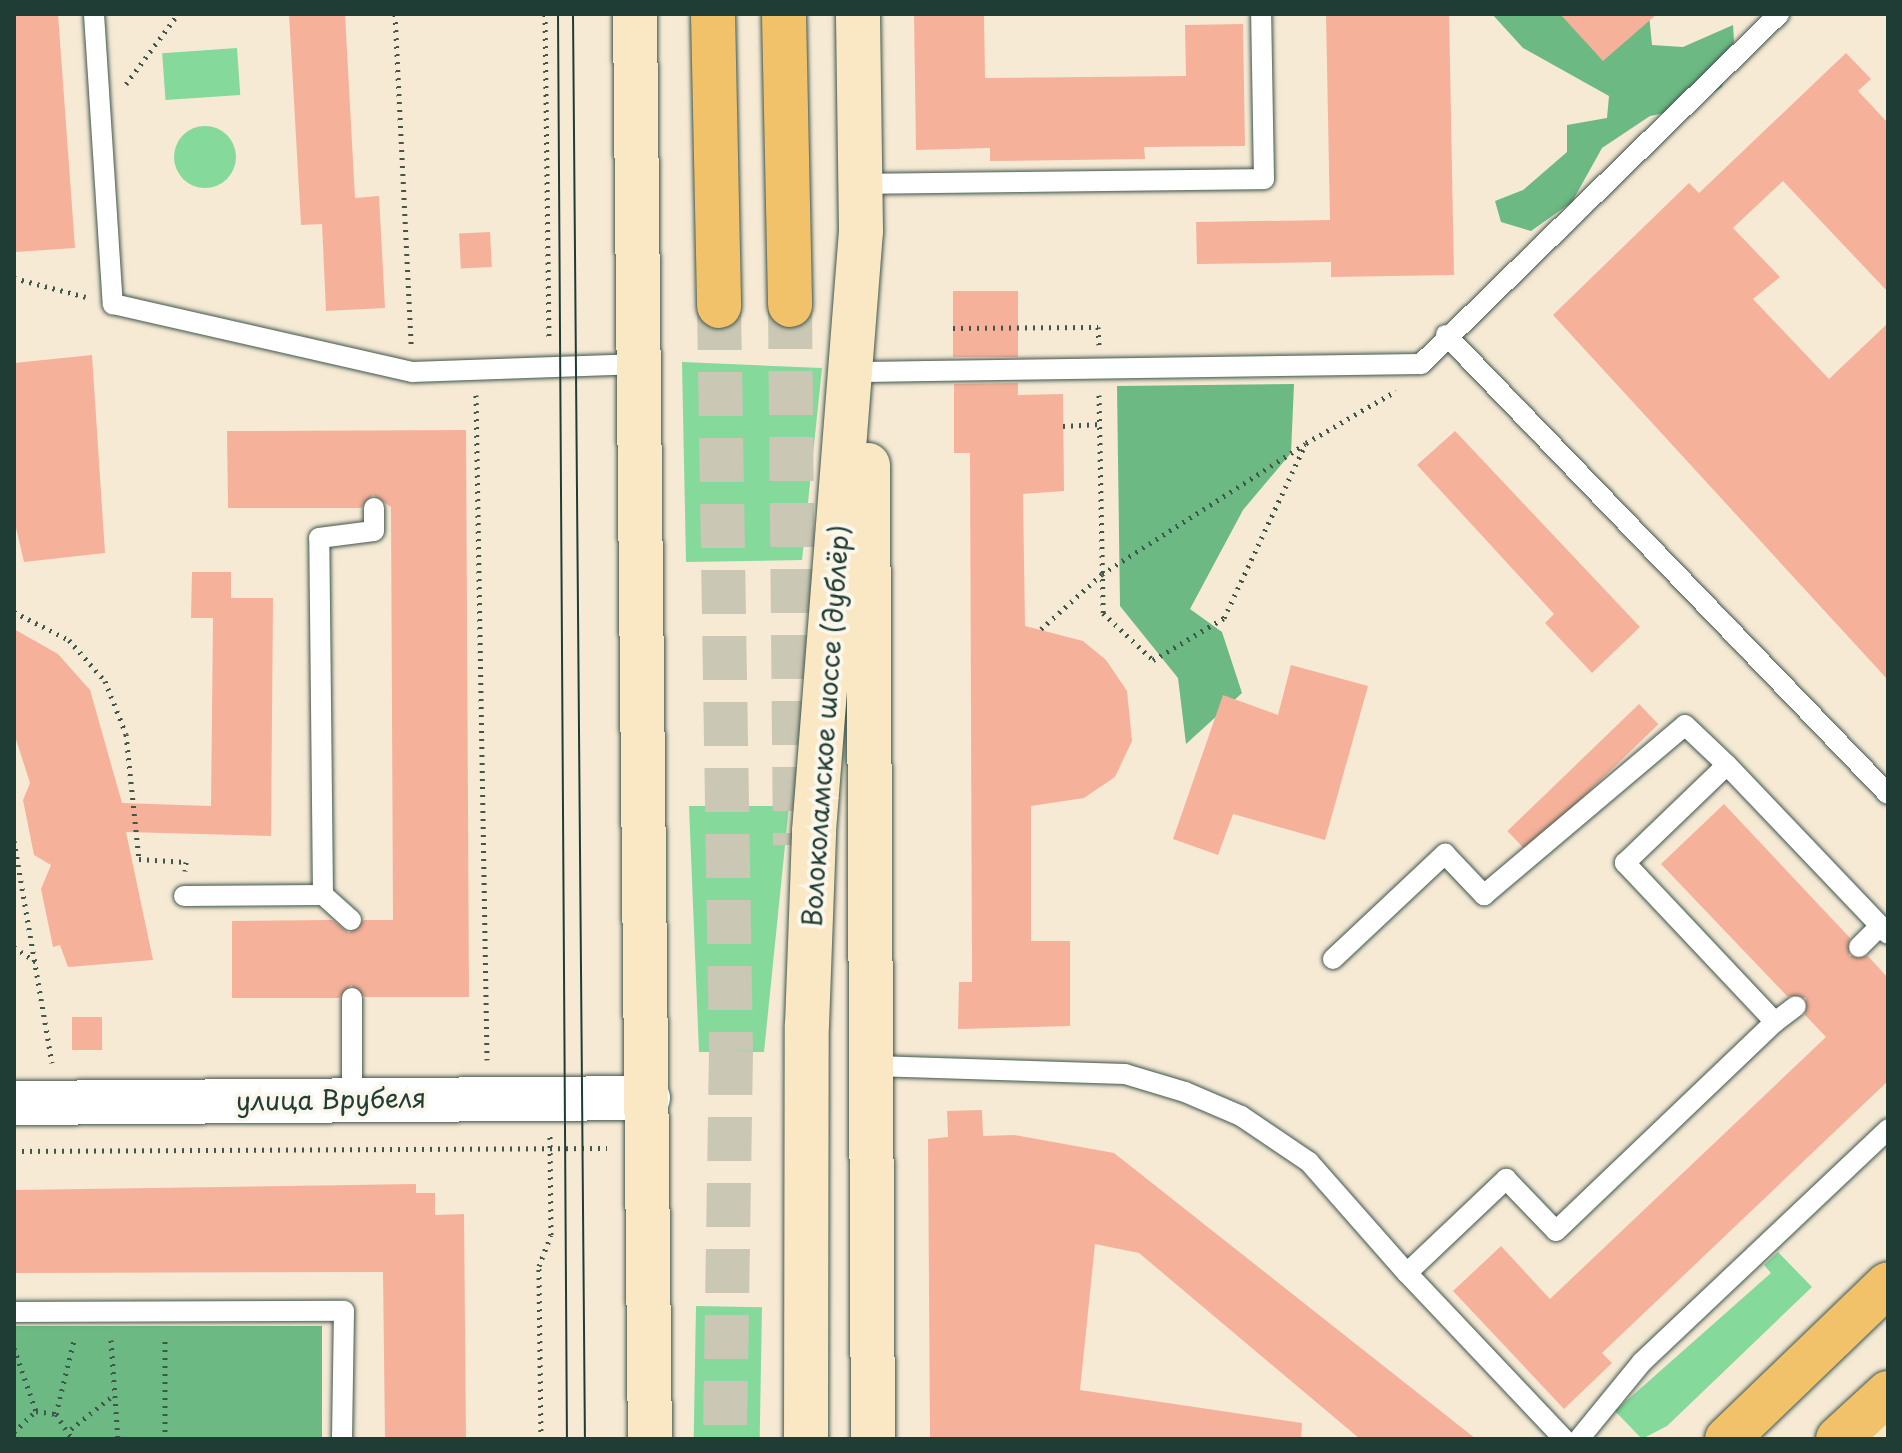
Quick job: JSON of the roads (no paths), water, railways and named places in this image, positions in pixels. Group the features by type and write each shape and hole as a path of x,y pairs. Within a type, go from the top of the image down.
{"main road":[{"path":"635,14 650,1439"},
{"path":"713,14 719,306"},
{"path":"784,14 790,305"},
{"name":"Волоколамское шоссе (дублёр)","path":"806,1439 814,831 861,231 858,14"},
{"path":"861,231 874,1066 873,1439"},
{"path":"1727,1439 1888,1284"},
{"path":"1714,1439 1792,1374"},
{"path":"1838,1439 1888,1393"},
{"path":"1874,1439 1888,1420"}],"street":[{"name":"улица Врубеля","path":"14,1103 549,1096 648,1098"}],"lane":[{"path":"94,14 113,304 412,372 641,364"},
{"path":"862,184 1264,179 1261,14"},
{"path":"865,372 1421,364 1446,335 1779,14"},
{"path":"1446,335 1888,794"},
{"path":"323,895 319,538 374,531 374,508"},
{"path":"1333,959 1445,854 1484,895 1685,725 1884,930 1859,947"},
{"path":"1727,765 1625,863 1775,1022"},
{"path":"184,896 323,895 351,920"},
{"path":"352,998 352,1098"},
{"path":"1407,1273 1506,1179 1556,1231 1775,1022 1796,1006"},
{"path":"874,1066 1125,1074 1185,1092 1241,1116 1309,1162 1407,1273 1564,1439"},
{"path":"1579,1439 1642,1362 1888,1129"},
{"path":"14,1312 165,1309 344,1311 342,1439"}],"tunnel":[{"path":"790,305 795,845"},
{"path":"719,306 731,1051 725,1439"}],"tram line":[{"path":"558,14 567,1439"},
{"path":"573,14 585,1439"}]}
